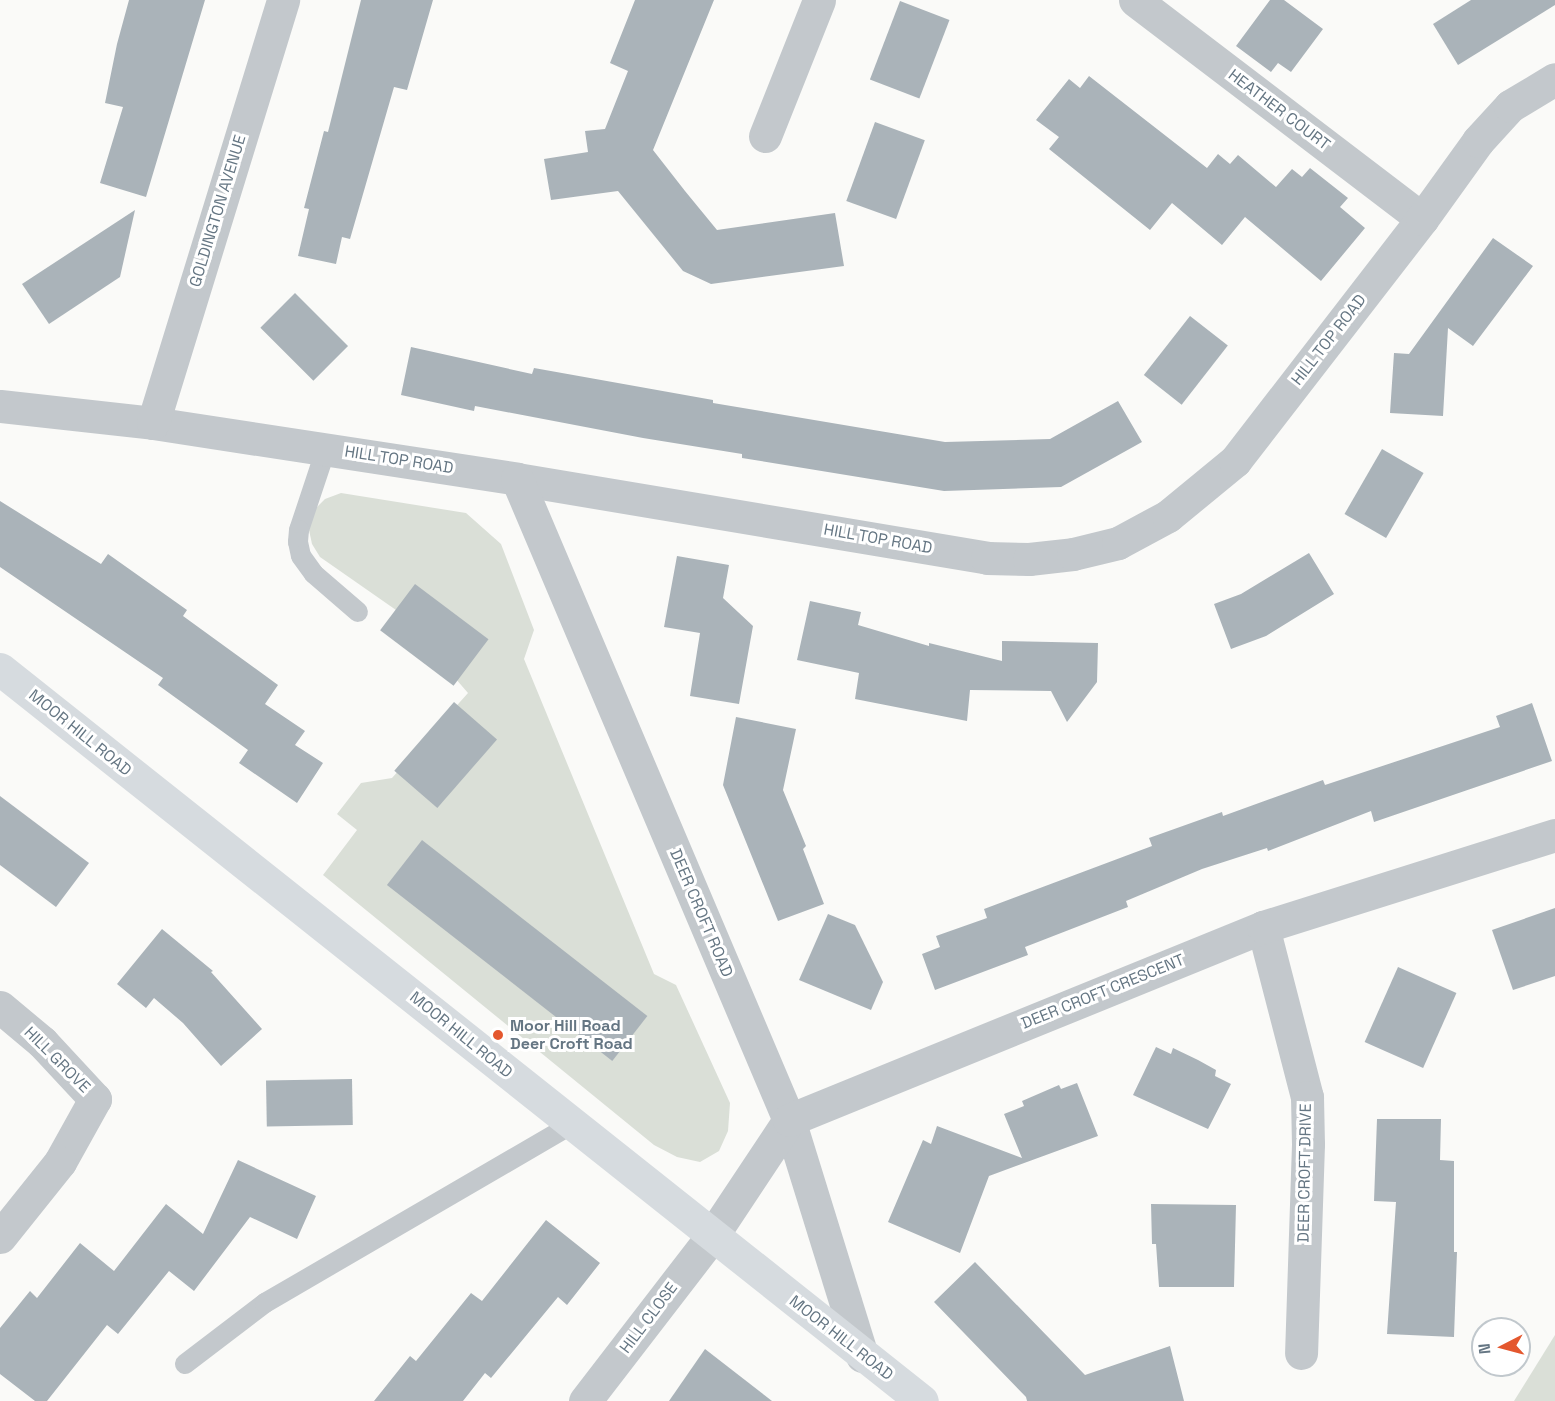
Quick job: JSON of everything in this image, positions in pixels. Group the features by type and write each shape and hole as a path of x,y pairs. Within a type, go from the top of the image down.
{"street":[{"name":"GOLDINGTON AVENUE","path":"153,423 283,0"},
{"path":"765,136 819,0"},
{"name":"HEATHER COURT","path":"1135,0 1218,76 1324,132 1422,219"},
{"name":"HILL TOP ROAD","path":"0,405 153,423 326,449 987,558 1040,558 1073,554 1118,543 1168,516 1235,460 1422,219 1478,141 1510,106 1555,79"},
{"name":"DEER CROFT ROAD","path":"517,479 789,1120 862,1356"},
{"name":"MOOR HILL ROAD","path":"0,669 862,1356 922,1401"},
{"name":"DEER CROFT CRESCENT","path":"789,1120 1263,927 1555,836"},
{"name":"DEER CROFT DRIVE","path":"1263,927 1307,1097 1308,1144 1301,1353"},
{"name":"HILL GROVE","path":"0,1007 42,1042 95,1099 60,1162 0,1237"},
{"path":"712,1236 789,1120"},
{"name":"HILL CLOSE","path":"585,1401 712,1236"}],"lane":[{"path":"326,449 299,530 298,542 301,556 314,574 358,612"},
{"path":"185,1364 264,1303 572,1124"}],"shaded area":[{"path":"341,493 466,513 501,544 534,630 524,659 654,974 676,985 730,1103 728,1131 719,1151 700,1162 677,1157 654,1145 323,875 357,830 337,814 361,783 392,778 468,693 396,610 320,557 312,544 309,530 315,509 325,499"},
{"path":"1555,1335 1555,1401 1514,1401"}],"building":[{"path":"129,0 205,0 146,197 100,183 123,107 105,103"},
{"path":"361,0 433,0 407,90 394,87 350,239 342,237 336,264 298,256 309,209 304,208 324,131 328,132"},
{"path":"635,0 714,0 653,150 685,191 717,230 835,213 844,266 711,284 683,271 618,191 551,200 544,159 588,152 585,131 605,129 628,71 610,63"},
{"path":"1270,0 1284,0 1323,29 1291,72 1278,63 1271,72 1236,46"},
{"path":"1471,0 1555,0 1555,5 1458,65 1433,24"},
{"path":"900,1 949,20 919,98 870,79"},
{"path":"1089,76 1207,168 1218,154 1230,164 1238,155 1276,187 1292,169 1302,177 1310,168 1348,198 1340,207 1365,228 1321,281 1245,217 1222,245 1172,203 1150,230 1049,149 1059,137 1036,120 1069,79 1080,88"},
{"path":"875,122 925,140 896,219 846,201"},
{"path":"135,210 120,277 49,324 22,284"},
{"path":"1493,238 1533,266 1473,346 1448,328 1443,416 1390,413 1394,353 1409,354"},
{"path":"295,293 348,346 313,381 260,328"},
{"path":"1190,316 1228,346 1182,405 1144,375"},
{"path":"411,347 532,374 534,368 713,400 713,403 945,442 1050,439 1118,401 1142,442 1061,487 944,491 742,458 742,454 475,406 474,411 401,395"},
{"path":"1382,449 1424,473 1386,538 1344,514"},
{"path":"0,501 101,564 108,554 187,610 183,616 278,685 265,704 305,731 295,745 323,763 297,803 239,763 248,750 158,685 163,678 0,567"},
{"path":"1309,553 1334,594 1266,636 1231,649 1214,604 1241,594"},
{"path":"677,556 729,565 723,598 753,626 739,704 690,696 700,633 664,627"},
{"path":"415,584 488,639 454,686 380,630"},
{"path":"810,601 861,612 858,625 929,646 929,643 1002,661 1002,641 1098,643 1097,682 1067,722 1051,691 970,690 967,721 855,699 859,673 797,660"},
{"path":"454,702 497,739 437,808 394,771"},
{"path":"1532,703 1552,761 1374,822 1371,811 1268,851 1267,848 1202,869 1126,901 1128,907 1025,947 1028,955 935,990 922,954 940,947 936,936 987,918 984,909 1152,846 1149,838 1222,812 1223,816 1323,780 1325,785 1500,727 1496,716"},
{"path":"736,717 796,729 783,790 806,846 803,849 824,904 778,921 723,785"},
{"path":"0,796 89,863 56,907 0,865"},
{"path":"422,840 647,1016 612,1061 387,885"},
{"path":"1555,908 1555,976 1513,990 1492,930"},
{"path":"828,914 855,925 883,982 871,1010 799,980"},
{"path":"162,929 213,971 211,972 262,1029 221,1066 183,1023 154,998 146,1008 117,984"},
{"path":"1398,967 1456,993 1423,1068 1365,1042"},
{"path":"1156,1047 1171,1054 1173,1048 1198,1060 1216,1070 1215,1076 1231,1084 1208,1129 1133,1095"},
{"path":"352,1079 353,1125 267,1126 266,1081"},
{"path":"1077,1083 1098,1136 989,1176 960,1253 888,1222 923,1140 931,1144 937,1126 1022,1158 1004,1114 1024,1106 1022,1101 1059,1085 1061,1089"},
{"path":"1377,1119 1441,1119 1440,1160 1454,1161 1454,1252 1457,1252 1454,1337 1387,1334 1396,1202 1374,1201"},
{"path":"238,1160 316,1196 297,1239 250,1217 194,1291 169,1271 118,1334 107,1325 47,1401 35,1401 0,1374 0,1328 30,1291 37,1298 80,1243 114,1271 166,1204 203,1234"},
{"path":"1151,1204 1236,1205 1234,1287 1159,1287 1156,1244 1152,1244"},
{"path":"546,1220 600,1263 567,1305 558,1297 491,1378 485,1373 463,1401 374,1401 410,1356 416,1361 471,1293 482,1301"},
{"path":"975,1262 1085,1375 1170,1346 1184,1401 1027,1401 1026,1397 934,1302"},
{"path":"705,1349 772,1401 669,1401"}],"place":[{"name":"Moor Hill Road Deer Croft Road","path":"498,1035"}]}
